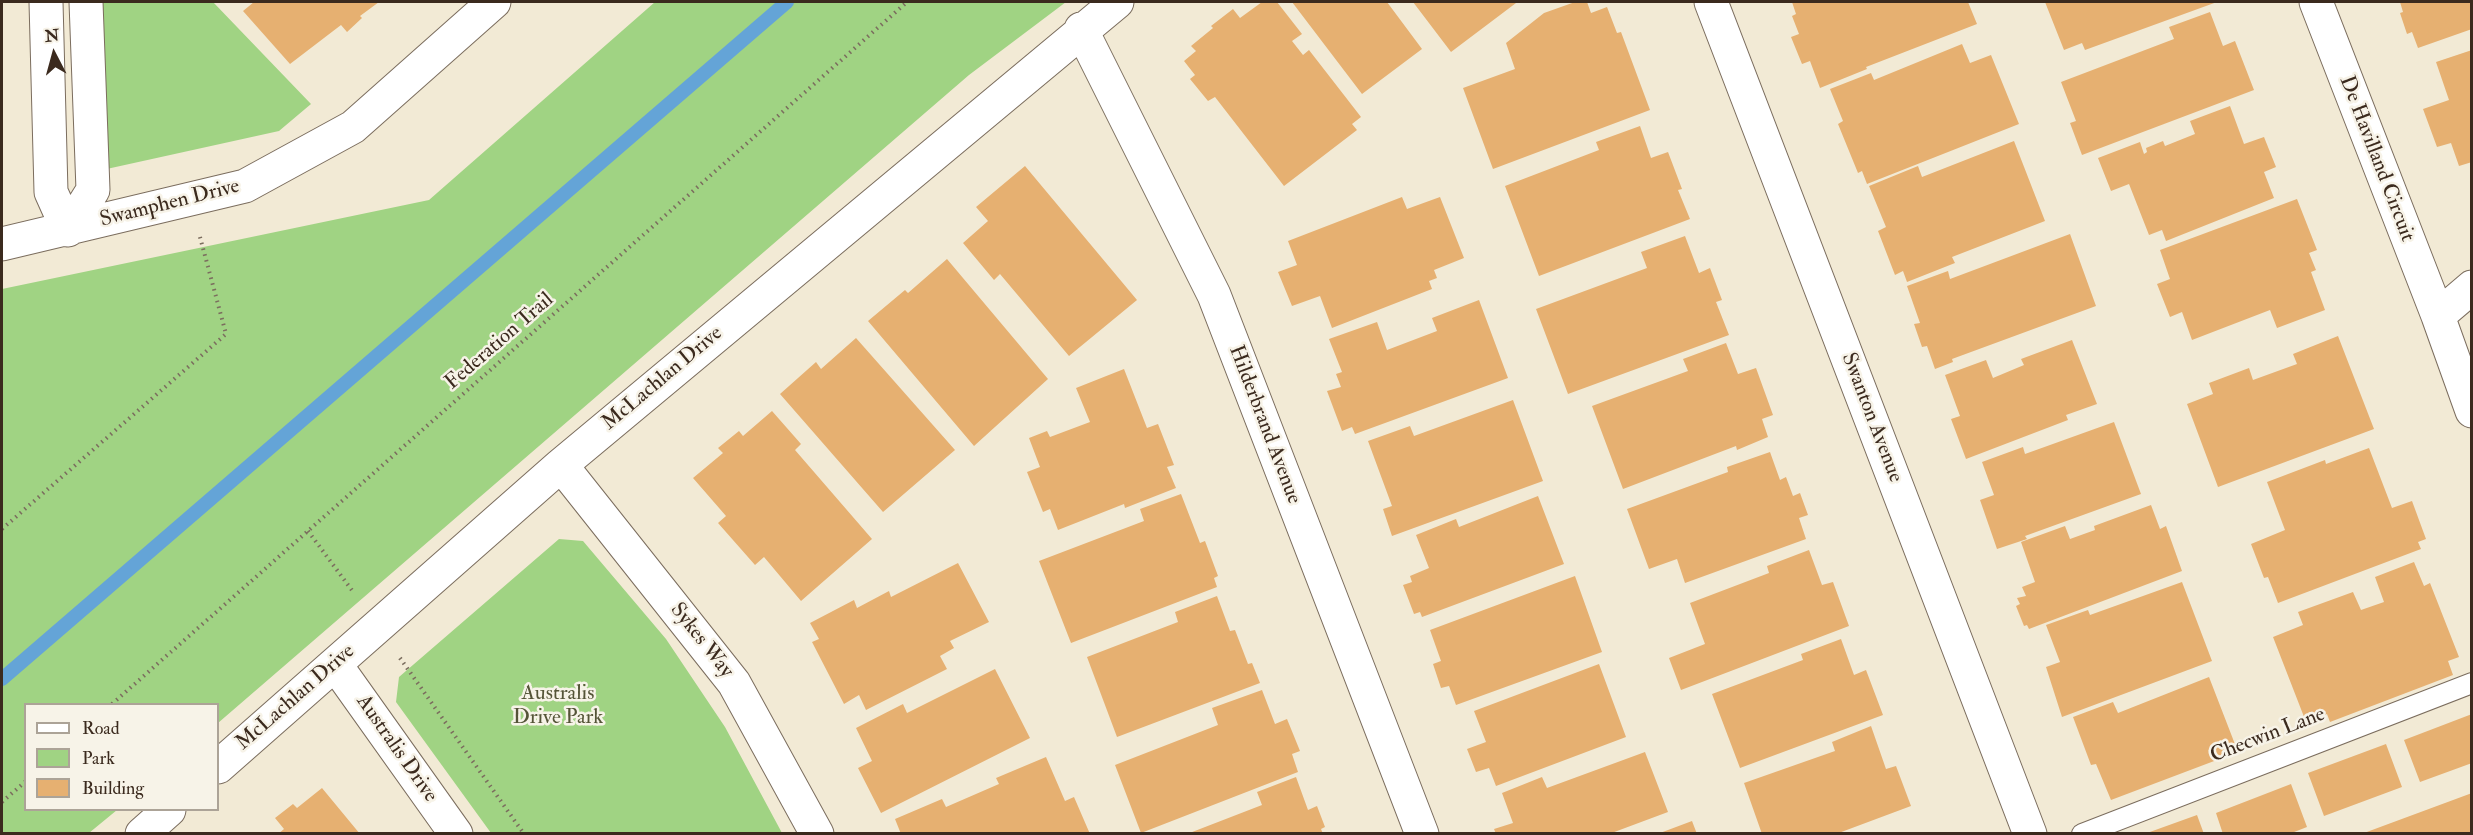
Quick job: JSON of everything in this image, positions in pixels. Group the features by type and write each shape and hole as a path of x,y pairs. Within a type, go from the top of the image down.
{"street":[{"path":"46,2 51,192 68,230"},
{"path":"68,230 93,190 87,2"},
{"name":"Swamphen Drive","path":"2,244 245,186 354,127 494,2"},
{"name":"McLachlan Drive","path":"219,766 561,465 1081,29 1117,2"},
{"name":"Swanton Avenue","path":"1711,2 2030,834"},
{"name":"De Havilland Circuit","path":"2316,2 2438,316 2472,411"},
{"name":"Hilderbrand Avenue","path":"1081,29 1214,295 1422,834"},
{"path":"2438,316 2472,288"},
{"name":"De Havilland Circuit","path":"2438,316 2472,356"},
{"name":"Sykes Way","path":"561,465 734,683 817,834"},
{"name":"Australis Drive","path":"335,664 456,834"},
{"path":"142,834 168,811"}],"lane":[{"name":"Checwin Lane","path":"2082,834 2472,683"}],"path":[{"name":"Federation Trail","path":"114,703 908,2"},
{"path":"2,530 226,334 190,200"},
{"path":"308,531 524,834"},
{"path":"2,802 24,783"}],"green space":[{"path":"86,2 213,2 311,104 279,131 93,172"},
{"path":"655,2 1066,2 969,75 219,722 219,703 24,703 24,811 116,811 89,833 2,833 2,289 429,200"},
{"name":"Australis Drive Park","path":"559,539 583,541 666,639 725,727 782,833 491,833 396,702 399,677"}],"building":[{"path":"254,2 379,2 360,16 362,18 347,32 341,25 290,64 243,11"},
{"path":"1262,2 1277,2 1302,34 1292,41 1303,55 1309,50 1361,117 1352,124 1357,130 1284,186 1215,97 1208,101 1190,79 1195,75 1184,61 1196,51 1191,46 1233,9 1240,18"},
{"path":"1292,2 1387,2 1422,49 1362,94"},
{"path":"1413,2 1514,2 1516,3 1451,52"},
{"path":"1575,2 1587,2 1591,13 1607,7 1617,33 1621,32 1650,110 1493,169 1463,88 1515,69 1506,43 1544,13"},
{"path":"1792,2 1968,2 1977,24 1866,67 1867,69 1820,88 1810,61 1802,64 1791,37 1799,34 1792,16 1796,14"},
{"path":"2045,2 2217,2 2085,50 2082,43 2064,50"},
{"path":"2400,2 2472,2 2472,29 2418,48 2412,32 2407,34 2400,13 2403,12"},
{"path":"2210,12 2223,46 2235,41 2254,90 2082,155 2070,123 2076,121 2061,82 2174,39 2169,27"},
{"path":"1962,44 1970,63 1991,55 2019,124 1867,184 1862,171 1858,173 1838,124 1843,121 1830,89 1871,73 1874,80"},
{"path":"2472,50 2472,162 2459,166 2451,143 2437,147 2423,109 2449,100 2436,62"},
{"path":"2230,106 2244,144 2264,137 2276,167 2264,172 2274,198 2166,241 2162,230 2149,235 2129,184 2111,191 2098,158 2140,142 2144,154 2147,152 2146,148 2163,141 2165,146 2195,134 2190,121"},
{"path":"1640,126 1651,158 1668,152 1682,189 1678,190 1690,219 1539,276 1505,186 1599,150 1596,142"},
{"path":"2014,141 2045,221 1952,257 1955,263 1907,282 1903,271 1895,275 1878,231 1886,227 1869,186 1918,166 1922,177"},
{"path":"1025,166 1137,300 1069,356 1000,274 994,280 963,243 988,221 976,207"},
{"path":"1402,197 1407,209 1440,197 1464,258 1434,270 1437,278 1429,281 1432,289 1332,328 1320,296 1292,306 1278,272 1297,265 1288,241"},
{"path":"2297,199 2317,250 2309,253 2316,270 2311,272 2325,310 2277,328 2270,310 2192,340 2182,312 2170,317 2157,284 2170,279 2160,250"},
{"path":"2070,234 2096,306 1952,359 1953,362 1935,369 1927,346 1922,347 1914,324 1920,323 1907,286 1948,271 1950,279"},
{"path":"1685,236 1699,273 1710,268 1722,300 1716,302 1729,335 1568,394 1536,309 1647,268 1641,252"},
{"path":"947,259 1048,379 974,446 868,321 905,290 908,293"},
{"path":"1479,300 1508,378 1355,434 1352,427 1342,431 1327,391 1341,387 1336,374 1342,372 1329,339 1377,322 1387,350 1437,331 1432,318"},
{"path":"2338,336 2374,429 2218,487 2187,404 2213,394 2209,383 2249,368 2253,380 2297,364 2293,354"},
{"path":"856,338 955,450 883,512 780,394 816,362 821,369"},
{"path":"2072,340 2097,404 2066,415 2068,420 1966,459 1951,419 1960,416 1945,375 1986,360 1993,378 2024,365 2021,359"},
{"path":"1726,343 1738,374 1756,368 1773,415 1762,419 1768,437 1737,450 1736,446 1623,489 1592,406 1688,371 1683,359"},
{"path":"1124,369 1147,428 1158,424 1174,465 1167,467 1176,488 1125,508 1124,504 1058,530 1050,509 1043,512 1027,472 1040,467 1029,438 1047,431 1050,437 1090,422 1076,388"},
{"path":"1513,400 1543,481 1392,536 1383,509 1392,506 1368,441 1410,426 1414,436"},
{"path":"772,411 801,444 795,450 872,539 801,601 764,557 755,565 718,523 726,516 693,478 723,453 718,448 739,431 743,436"},
{"path":"2114,422 2141,494 2025,536 2027,539 1997,549 1980,500 1994,495 1982,462 2023,447 2025,454"},
{"path":"2369,448 2392,508 2412,501 2426,539 2418,542 2421,549 2278,603 2268,577 2264,578 2251,544 2285,530 2267,482 2325,460 2326,464"},
{"path":"1770,452 1780,480 1786,477 1793,496 1800,493 1808,515 1799,518 1806,539 1685,583 1677,559 1649,569 1627,509 1728,472 1727,467"},
{"path":"1181,494 1200,543 1205,541 1218,576 1214,578 1217,587 1071,643 1039,561 1144,521 1140,509"},
{"path":"1538,496 1564,564 1422,617 1420,612 1414,614 1403,585 1412,582 1410,576 1429,568 1416,535 1456,519 1459,527"},
{"path":"2151,505 2160,529 2166,526 2182,571 2029,629 2027,625 2024,626 2016,606 2020,604 2017,598 2026,596 2022,587 2035,582 2021,542 2065,526 2070,539 2095,530 2094,526"},
{"path":"1809,550 1822,585 1833,582 1849,626 1681,690 1669,658 1705,644 1690,603 1769,573 1767,566"},
{"path":"2414,562 2424,586 2430,583 2459,657 2448,661 2453,675 2330,722 2327,714 2306,722 2273,637 2303,625 2298,612 2353,592 2361,610 2384,602 2375,577"},
{"path":"958,563 989,622 950,641 954,648 940,656 947,669 866,710 859,695 844,704 812,642 819,639 810,623 854,600 857,608 889,591 891,597"},
{"path":"1575,576 1602,652 1456,705 1449,686 1441,688 1433,664 1441,661 1430,630"},
{"path":"2182,582 2212,661 2062,717 2046,667 2060,662 2046,625 2088,610 2090,615"},
{"path":"1217,596 1230,631 1235,630 1248,664 1252,663 1260,683 1117,737 1087,657 1178,622 1175,612"},
{"path":"1841,639 1854,675 1866,670 1883,715 1740,768 1712,694 1803,660 1801,654"},
{"path":"1599,664 1626,737 1496,786 1489,768 1476,772 1467,749 1486,742 1474,711"},
{"path":"995,669 1030,738 881,813 858,768 872,761 856,728 903,704 907,713"},
{"path":"2209,677 2238,752 2111,800 2096,764 2091,765 2073,717 2113,702 2118,713"},
{"path":"1262,690 1275,724 1287,719 1300,751 1292,754 1298,772 1141,833 1115,765 1218,725 1212,708"},
{"path":"2472,714 2472,763 2420,782 2404,740"},
{"path":"1871,726 1886,769 1896,766 1911,806 1836,834 1762,834 1744,783 1835,751 1832,742"},
{"path":"2386,744 2402,787 2324,816 2308,773"},
{"path":"1645,752 1668,812 1609,834 1496,834 1494,829 1513,823 1502,793 1542,777 1547,788"},
{"path":"1046,757 1065,801 1074,797 1090,834 901,834 895,819 942,799 946,807 999,784 996,778"},
{"path":"1296,777 1308,810 1317,806 1325,827 1321,829 1323,834 1187,834 1262,805 1257,792"},
{"path":"2291,784 2307,827 2289,834 2223,834 2216,813"},
{"path":"322,788 360,834 278,834 284,829 275,818 293,804 297,808"},
{"path":"2472,793 2472,834 2364,834 2364,833"},
{"path":"2197,815 2204,834 2147,834 2147,833"},
{"path":"1692,821 1697,834 1660,834 1660,833"}],"waterway":[{"path":"2,679 787,2"}]}
